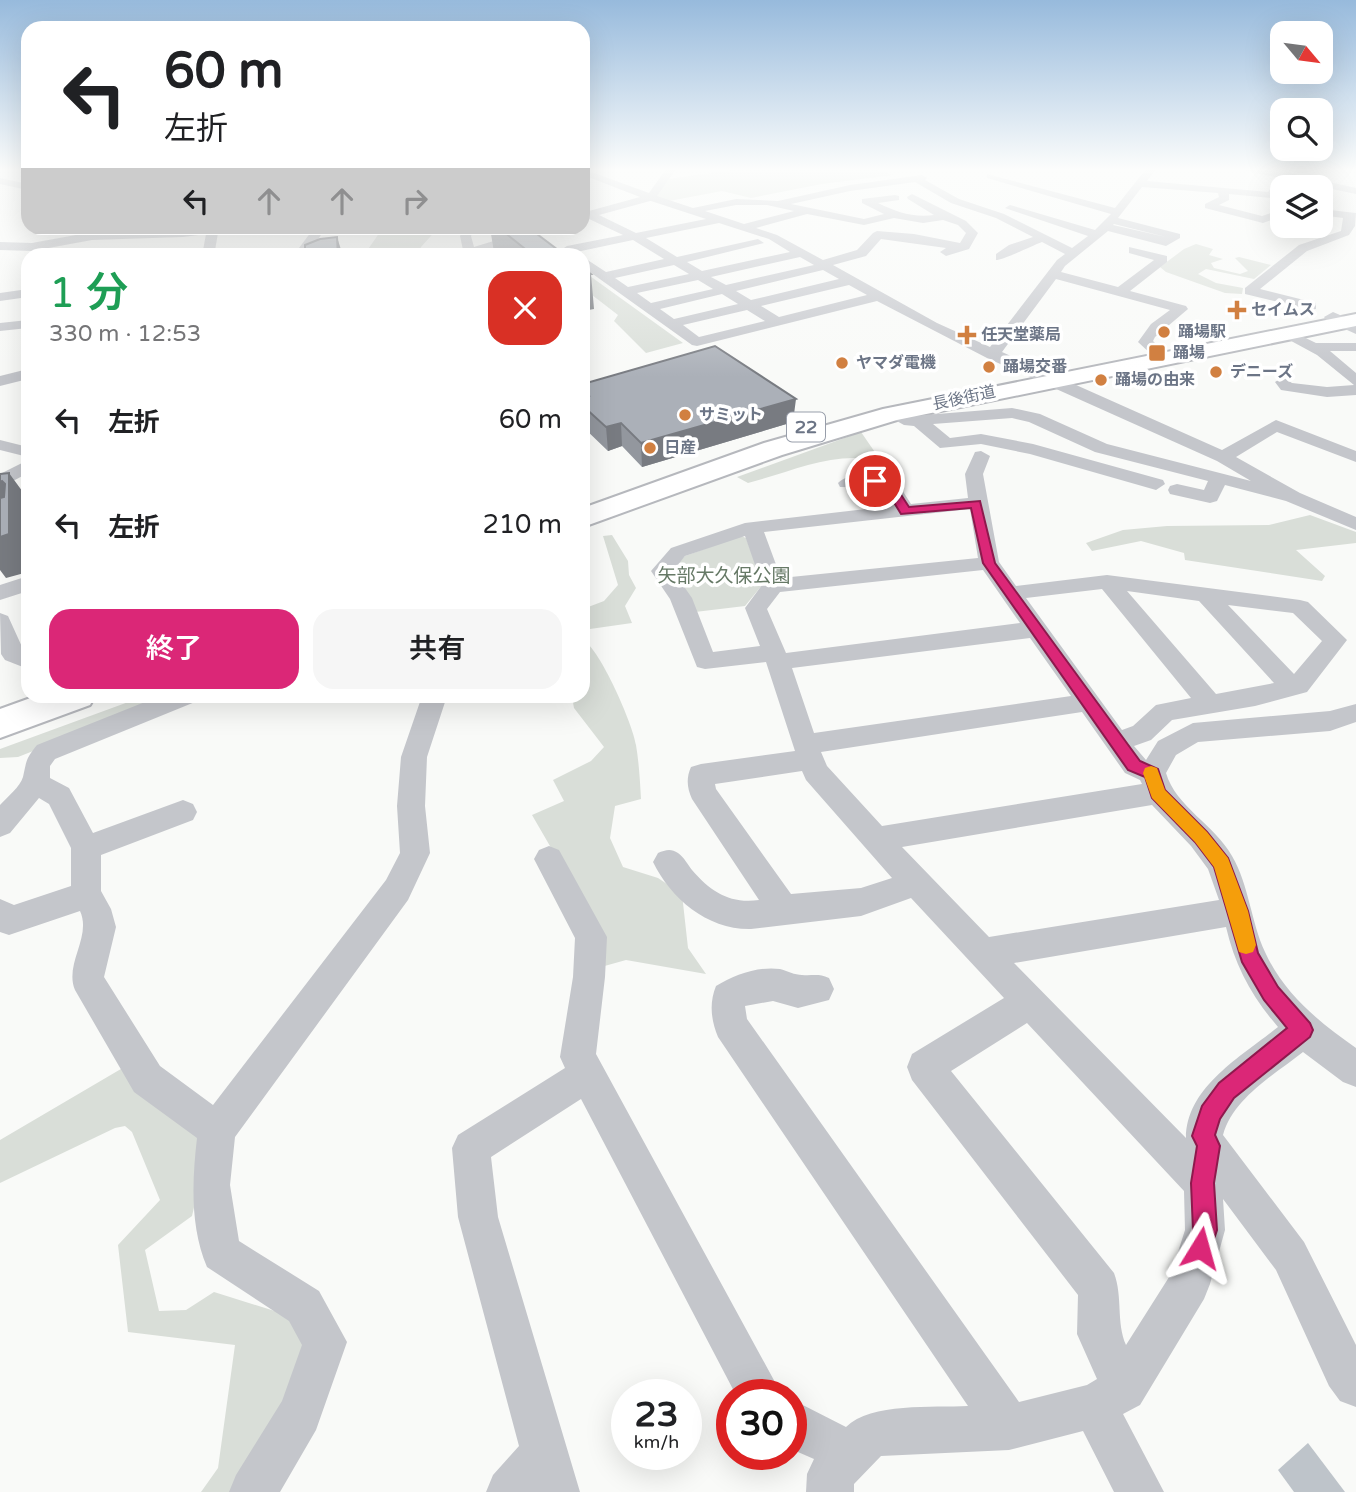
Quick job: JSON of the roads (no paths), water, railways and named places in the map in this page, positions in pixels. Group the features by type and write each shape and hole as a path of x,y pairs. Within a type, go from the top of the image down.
{"main road":[{"name":"長後街道","path":"590,515 773,449 892,414 1156,351 1349,320"},
{"name":"長後街道","path":"590,503 824,421 916,398 1349,320"},
{"path":"0,706 21,698"},
{"path":"0,724 57,703"}],"street":[{"path":"0,246 32,247 78,239"},
{"path":"480,248 511,239 560,244 626,239"},
{"path":"602,239 606,242"},
{"path":"640,239 662,247 677,261 776,321"},
{"path":"604,276 777,239 877,297 992,355 1045,376 1223,457 1293,497 1356,524"},
{"path":"647,308 856,256 873,245 876,239"},
{"path":"917,239 960,247"},
{"path":"942,253 965,246 969,239"},
{"path":"1000,257 1013,248 1038,239"},
{"path":"1045,239 1071,252"},
{"path":"992,355 1071,252 1093,239"},
{"path":"1120,292 1163,258 1121,239"},
{"path":"1311,306 1250,291 1303,248 1329,239"},
{"path":"846,242 868,249"},
{"path":"632,253 662,247"},
{"path":"590,253 609,258"},
{"path":"624,292 800,253"},
{"path":"590,266 697,342 877,297"},
{"path":"1054,274 1181,309 1146,338 1145,342 1156,351"},
{"path":"671,324 849,281"},
{"path":"0,297 21,294"},
{"path":"0,327 21,325"},
{"path":"1287,333 1322,352 1356,381"},
{"path":"1312,347 1356,347"},
{"path":"0,381 21,376"},
{"path":"1283,382 1287,387 1327,392 1356,390"},
{"path":"892,414 902,420 919,421 1012,413 1049,423 1101,448 1293,497"},
{"path":"919,421 946,444 981,439 1033,449 1156,484"},
{"path":"1223,457 1276,425 1356,457"},
{"path":"0,445 21,452"},
{"path":"0,456 21,454"},
{"path":"981,456 974,474 976,503 989,563 1134,766 1155,783 1221,863 1238,911 1249,956 1271,993 1302,1030 1356,1069"},
{"path":"0,482 21,469"},
{"path":"1177,490 1210,497 1219,478"},
{"path":"847,483 888,483 905,511"},
{"path":"976,503 752,527 678,552 662,571 681,598 705,661 776,658 1037,629"},
{"path":"752,527 772,586"},
{"path":"989,563 772,586 756,608 816,772 916,883 1031,1001 1205,1165 1290,1256 1345,1370 1356,1385"},
{"path":"1012,593 1107,582 1300,607 1335,640 1297,686 1255,697 1165,712 1142,733 1118,742"},
{"path":"1107,582 1209,704"},
{"path":"0,593 21,586"},
{"path":"1206,595 1292,687"},
{"path":"0,621 13,654 21,658"},
{"path":"783,909 702,791 701,775 809,751 1090,702"},
{"path":"0,825 36,783 37,764 46,752 169,703"},
{"path":"253,1492 300,1414 325,1342 304,1306 221,1254 211,1185 218,1130 397,890 415,853 411,806 414,757 433,703"},
{"path":"1155,783 1167,748 1193,733 1330,721 1356,713"},
{"path":"36,783 59,796 86,848 86,895 96,909 100,926 87,979 147,1079 218,1130"},
{"path":"875,839 1155,783"},
{"path":"86,848 183,812"},
{"path":"549,859 591,937 589,977 578,1057 751,1379"},
{"path":"668,862 688,889 724,913 746,915 861,902 916,883"},
{"path":"0,913 9,921 86,895"},
{"path":"985,953 1238,911"},
{"path":"817,989 799,992 790,986 739,989 728,998 730,1026 1009,1427"},
{"path":"1031,1001 925,1067 1099,1288 1099,1334 1109,1397 1140,1492"},
{"path":"830,1492 831,1474 850,1452 871,1434 1009,1427 1109,1397 1189,1284 1205,1230 1204,1136 1210,1114 1227,1090 1302,1030"},
{"path":"510,1492 550,1473 478,1217 471,1148 586,1075"},
{"path":"807,1433 850,1452"}],"place":[{"name":"セイムス","path":"1237,310"},
{"name":"踊場駅","path":"1164,332"},
{"name":"任天堂薬局","path":"967,335"},
{"name":"踊場","path":"1157,353"},
{"name":"ヤマダ電機","path":"842,363"},
{"name":"踊場交番","path":"989,367"},
{"name":"デニーズ","path":"1216,372"},
{"name":"踊場の由来","path":"1101,380"},
{"name":"サミット","path":"685,415"},
{"name":"日産","path":"650,448"}],"park label":[{"name":"矢部大久保公園","path":"724,576"}]}
